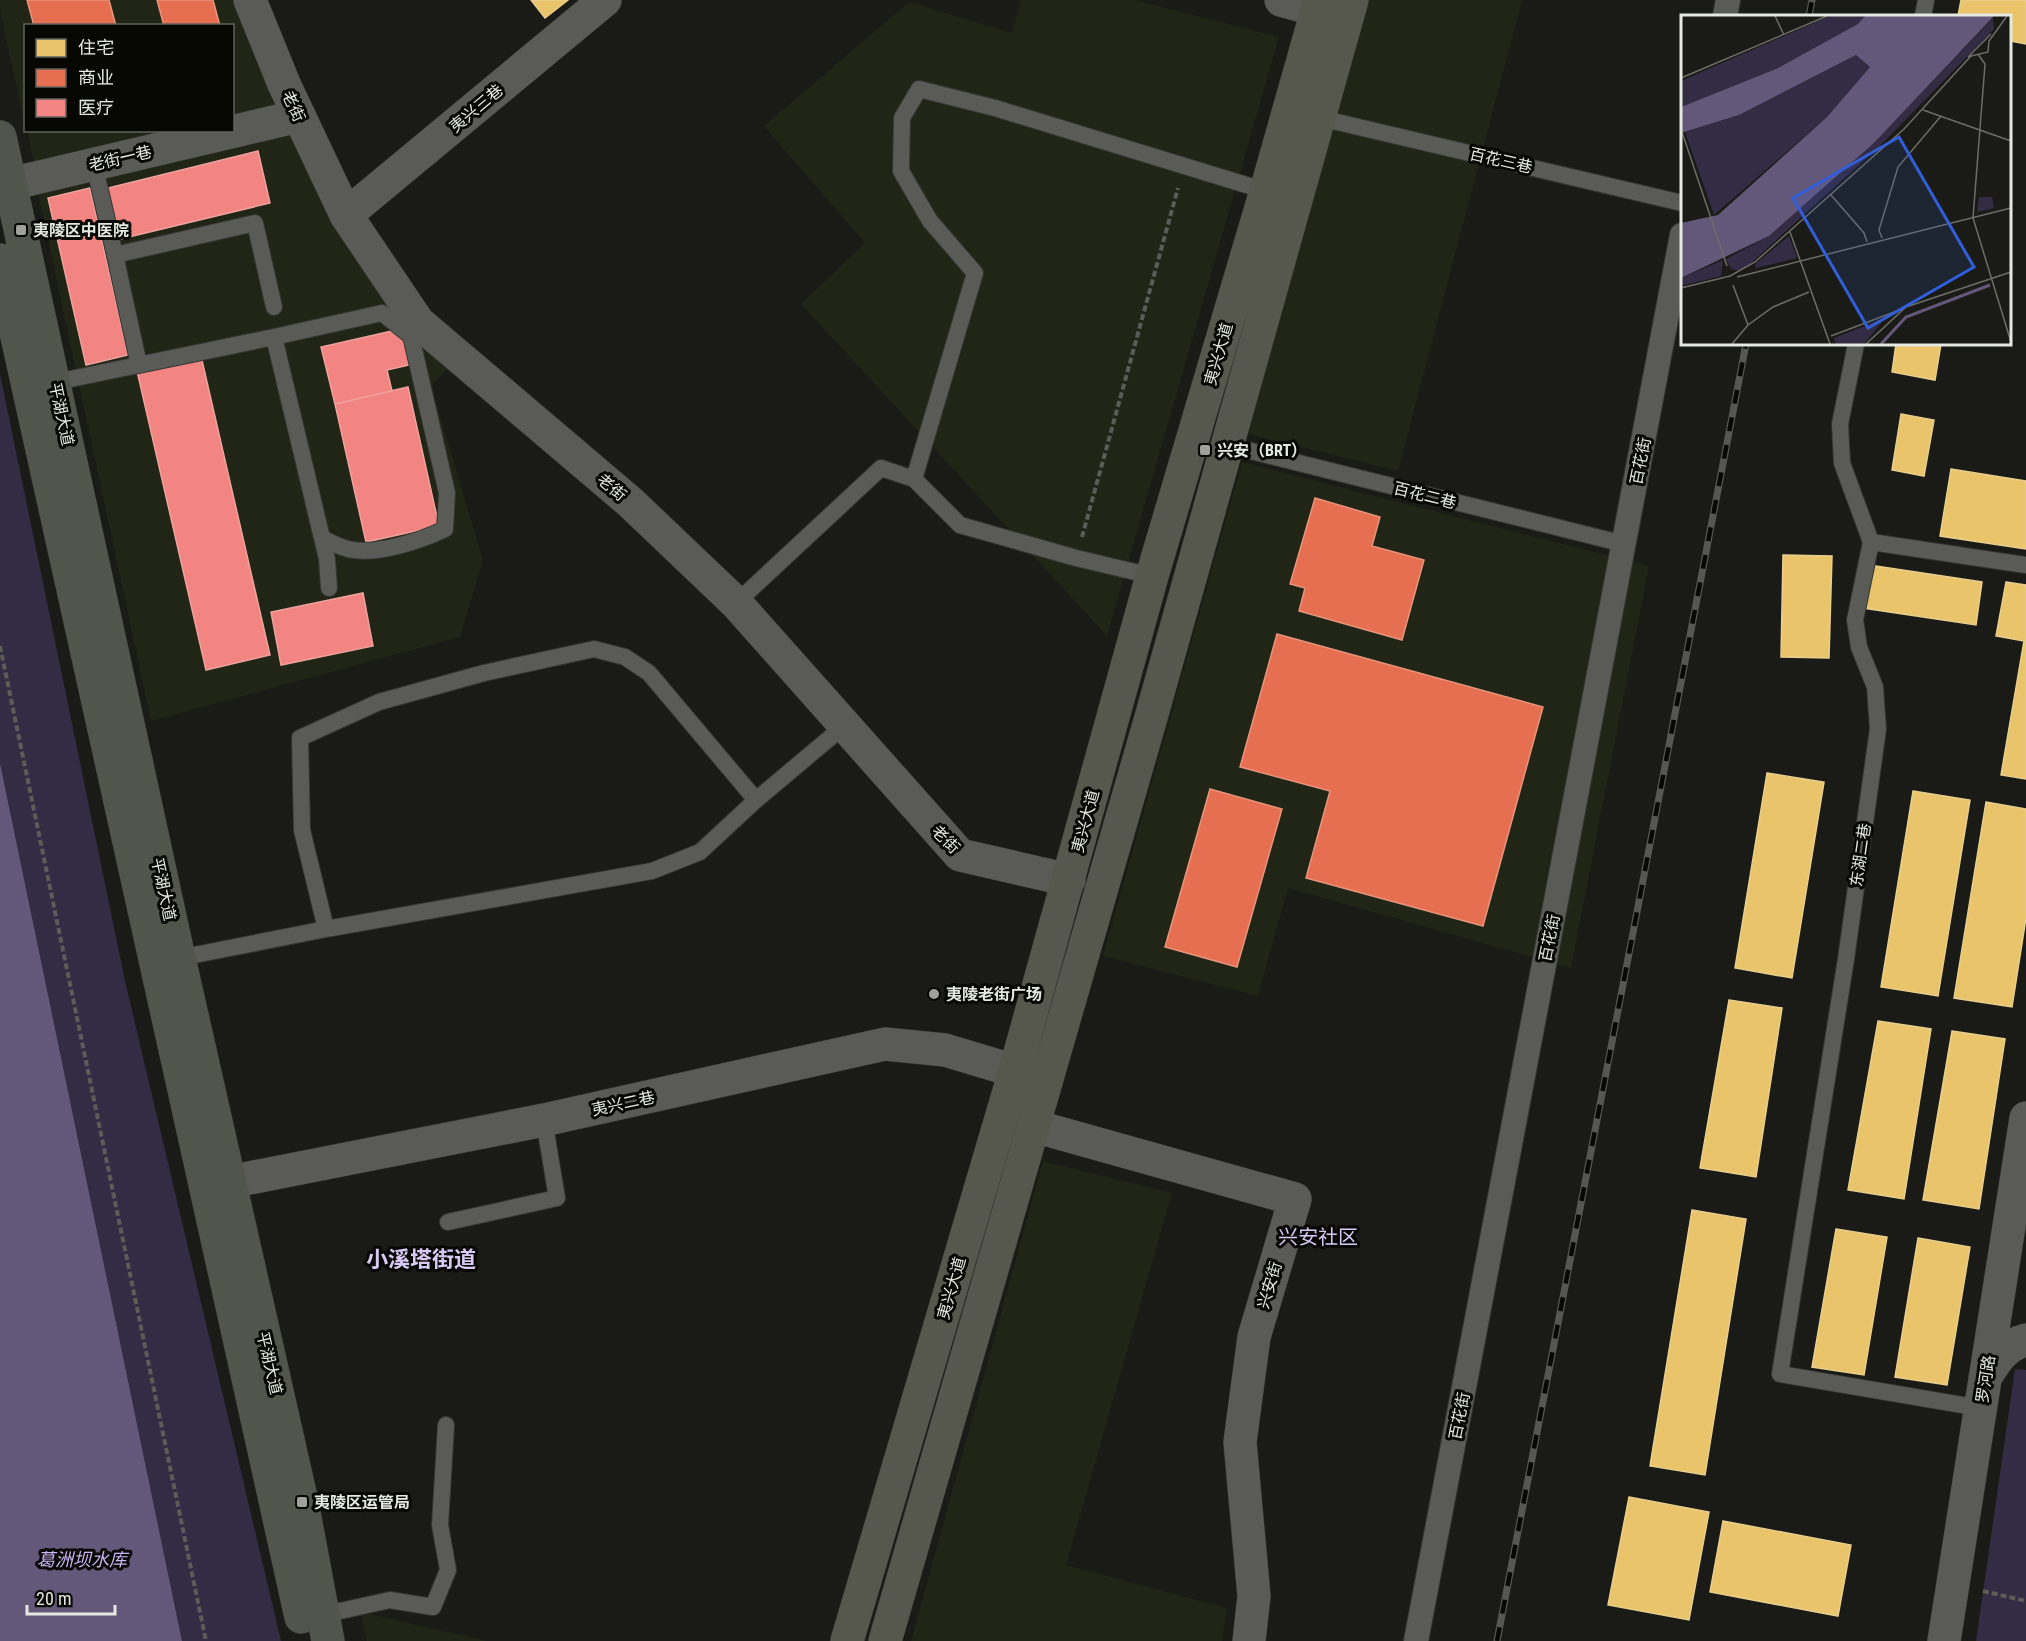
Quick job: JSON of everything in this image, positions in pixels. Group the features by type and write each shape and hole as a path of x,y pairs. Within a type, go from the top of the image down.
{"main road":[{"name":"夷兴大道","path":"885,1641 1034,1126 1352,0"},
{"name":"夷兴大道","path":"847,1641 1015,1071 1152,576 1266,191 1318,5"},
{"name":"平湖大道","path":"0,136 56,382 179,958 302,1502 319,1632"},
{"name":"平湖大道","path":"0,260 319,1632"}],"street":[{"name":"老街","path":"250,0 299,116 346,215 418,322 630,502 736,603 960,855 1069,880"},
{"name":"夷兴三巷","path":"346,215 605,0"},
{"path":"1281,0 1318,5"},
{"path":"1725,15 1728,0"},
{"name":"老街一巷","path":"234,131 299,116"},
{"name":"老街一巷","path":"10,184 231,132"},
{"name":"百花街","path":"1416,1641 1681,246"},
{"name":"夷兴二巷","path":"229,1182 544,1120 885,1044 945,1050 1015,1071"},
{"name":"罗河路","path":"1944,1641 2026,1118"},
{"name":"兴安街","path":"1034,1126 1294,1199 1254,1337 1240,1443 1254,1596 1250,1641"},
{"path":"1982,1394 1998,1356 2016,1342 2026,1340"}],"lane":[{"path":"1923,15 1926,0"},
{"path":"914,479 975,273 930,221 901,171 902,118 919,89 995,108 1185,164 1266,191"},
{"name":"百花三巷","path":"1320,118 1681,203"},
{"path":"94,164 139,365"},
{"path":"115,255 255,223 274,308"},
{"path":"56,382 382,313 411,336 447,493 445,529 420,541 372,550 349,550 322,538"},
{"path":"274,337 322,538 329,588"},
{"path":"1856,345 1840,424 1842,463 1870,542 2026,565"},
{"name":"百花二巷","path":"1227,445 1624,544"},
{"path":"736,603 881,468 914,479 960,525 1076,558 1152,576"},
{"name":"东湖二巷","path":"1870,542 1855,620 1859,647 1875,687 1878,729 1846,960 1780,1374 1982,1394"},
{"path":"326,929 302,830 300,738 379,702 484,673 594,649 625,657 649,672 756,800"},
{"path":"179,958 326,929 652,871 700,852 756,800 844,726"},
{"path":"448,1222 557,1198 544,1120"},
{"path":"319,1632 390,1600 433,1607 448,1570 441,1525 446,1425"}],"path":[{"path":"1076,558 1185,164"},
{"path":"0,646 206,1641"},
{"path":"2011,1598 2026,1601"}],"shaded area":[{"path":"0,0 243,0 281,107 234,119 234,24 24,24 24,120 0,11"},
{"path":"1021,0 1135,0 1279,37 1107,636 801,304 865,243 764,126 909,2 1012,33"},
{"path":"1365,0 1522,0 1398,471 1244,433"},
{"path":"290,131 451,365 431,386 483,560 460,637 151,721 38,193"},
{"path":"27,132 182,132 35,167"},
{"path":"0,374 125,981 281,1641 182,1641 0,763"},
{"path":"1242,462 1649,566 1571,968 1288,888 1258,996 1103,956"},
{"path":"1043,1161 1172,1193 1066,1565 1227,1608 1222,1641 911,1641"},
{"path":"2015,1369 2026,1370 2026,1641 1976,1641"},
{"path":"360,1612 487,1641 367,1641"}],"water":[{"name":"葛洲坝水库","path":"0,763 182,1641 0,1641"}],"building: 住宅":[{"path":"531,0 568,0 545,18"},
{"path":"1961,0 2026,0 2026,44 2011,41 2011,15 1958,15"},
{"path":"1896,345 1941,345 1935,380 1892,372"},
{"path":"1901,414 1934,420 1924,476 1892,470"},
{"path":"1951,469 2026,481 2026,549 1940,536"},
{"path":"1783,555 1832,556 1829,658 1781,657"},
{"path":"1869,565 1982,582 1976,625 1863,608"},
{"path":"2006,582 2026,585 2026,779 2001,775 2024,641 1996,636"},
{"path":"1767,773 1824,782 1792,978 1735,968"},
{"path":"1913,791 1970,800 1938,996 1881,987"},
{"path":"1986,802 2026,809 2026,918 2012,1007 1954,998"},
{"path":"1729,1000 1782,1008 1756,1177 1700,1168"},
{"path":"1878,1021 1931,1029 1904,1199 1848,1190"},
{"path":"1952,1031 2005,1039 1979,1209 1923,1200"},
{"path":"1692,1210 1746,1219 1705,1475 1650,1466"},
{"path":"1836,1229 1887,1237 1864,1375 1812,1367"},
{"path":"1918,1238 1970,1247 1947,1385 1895,1377"},
{"path":"1629,1497 1709,1512 1689,1620 1608,1605"},
{"path":"1723,1521 1851,1545 1838,1616 1710,1592"}],"building: 商业":[{"path":"27,0 109,0 115,24 33,24"},
{"path":"157,0 213,0 219,24 163,24"},
{"path":"1315,498 1380,517 1372,546 1424,560 1402,640 1299,611 1305,588 1290,584"},
{"path":"1277,634 1543,707 1483,926 1306,878 1330,791 1240,767"},
{"path":"1210,789 1282,809 1237,967 1165,947"}],"building: 医疗":[{"path":"258,151 270,203 116,240 104,189"},
{"path":"90,188 128,355 86,365 48,198"},
{"path":"401,329 409,365 387,370 392,391 335,404 321,347"},
{"path":"201,356 270,655 206,670 137,371"},
{"path":"408,387 439,526 366,542 335,404"},
{"path":"363,593 373,646 281,665 271,612"}],"railway":[{"path":"1809,15 1812,0"},
{"path":"1497,1641 1746,345"}],"place":[{"name":"夷陵区中医院","path":"21,230"},
{"name":"兴安（BRT）","path":"1205,450"},
{"name":"夷陵老街广场","path":"934,994"},
{"name":"夷陵区运管局","path":"302,1502"}],"district":[{"name":"兴安社区","path":"1318,1237"},
{"name":"小溪塔街道","path":"421,1259"}]}
